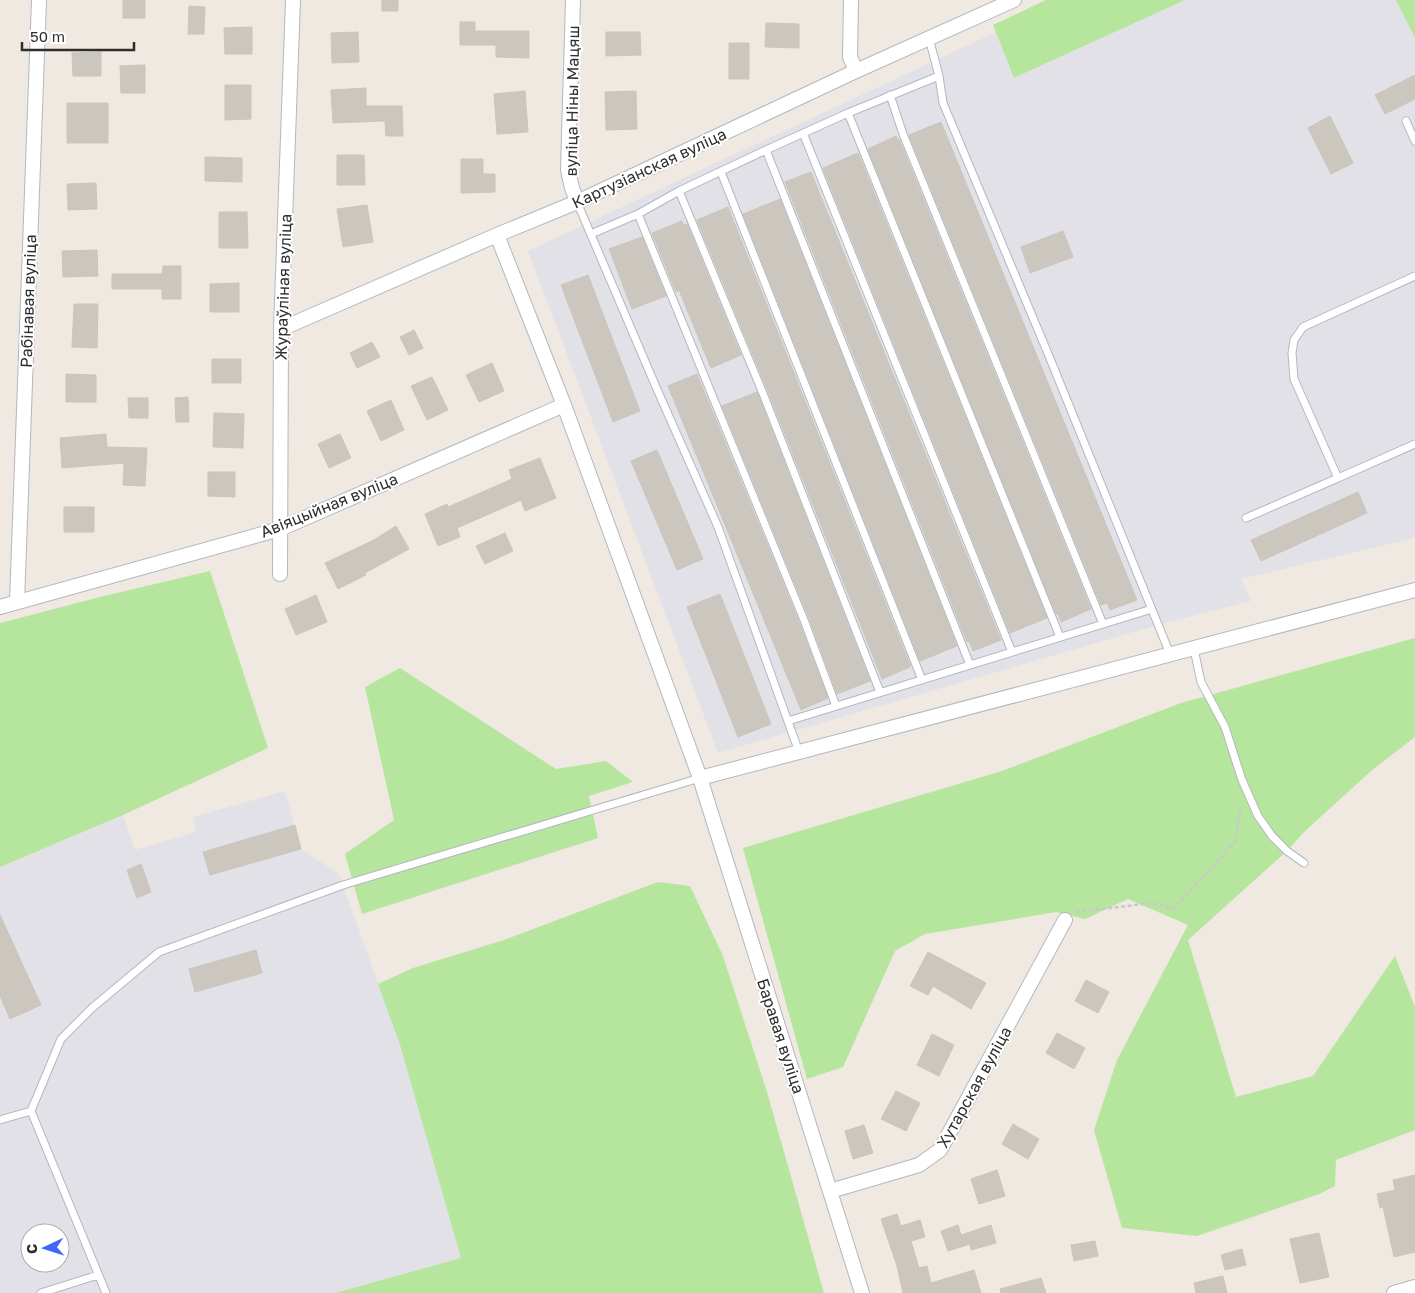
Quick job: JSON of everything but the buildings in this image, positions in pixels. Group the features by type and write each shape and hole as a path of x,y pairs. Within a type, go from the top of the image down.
{"street":[{"name":"Рабінавая вуліца","path":"17,602 39,0"},
{"name":"Жураўліная вуліца","path":"280,574 281,329 293,0"},
{"name":"вуліца Ніны Мацяш","path":"573,0 568,170 577,202"},
{"path":"850,0 850,56 856,71"},
{"name":"Картузіанская вуліца","path":"281,329 577,202 856,71 1014,0"},
{"name":"Баравая вуліца","path":"497,235 564,405 700,778 862,1293"},
{"name":"Авіяцыйная вуліца","path":"0,607 280,529 564,405"},
{"path":"700,778 1415,590"},
{"name":"Хутарская вуліца","path":"830,1191 919,1165 940,1150 1065,920"},
{"path":"1394,1293 1415,1288"}],"lane":[{"path":"929,38 939,76 943,103 1170,654"},
{"path":"591,234 638,214 679,192 803,133 939,76"},
{"path":"890,95 903,134 1103,624"},
{"path":"848,113 1060,637"},
{"path":"1406,121 1415,141"},
{"path":"803,133 1012,652"},
{"path":"766,150 970,665"},
{"path":"721,172 922,680"},
{"path":"679,192 764,396 880,692"},
{"path":"577,202 656,388 718,527 798,752"},
{"path":"638,214 804,620 836,706"},
{"path":"1338,478 1294,379 1292,353 1294,340 1303,327 1415,276"},
{"path":"1246,518 1415,444"},
{"path":"788,721 1152,609"},
{"path":"1194,649 1201,682 1225,727 1242,780 1258,816 1272,836 1287,851 1304,863"},
{"path":"106,1293 31,1111 61,1039 92,1008 158,952 343,885 700,778"},
{"path":"0,1120 31,1111"},
{"path":"41,1293 98,1275"}],"path":[{"path":"1065,920 1076,912 1152,903 1174,909 1235,842 1242,801 1242,780"}],"shaded area":[{"path":"1185,0 1396,0 1415,38 1415,538 1241,579 1251,601 1158,625 718,753 528,251 996,32 1014,78"},
{"path":"285,791 301,849 339,874 400,1045 461,1258 335,1293 0,1293 0,867 123,815 135,850 196,832 193,817"}],"green space":[{"path":"1046,0 1185,0 1014,78 993,25"},
{"path":"1396,0 1415,0 1415,38"},
{"path":"210,571 268,748 123,815 0,867 0,623"},
{"path":"1415,638 1415,737 1371,771 1304,832 1287,851 1188,940 1236,1097 1313,1076 1395,956 1415,1007 1415,1130 1336,1160 1335,1186 1319,1194 1197,1236 1122,1228 1094,1130 1117,1060 1188,925 1128,899 1085,919 1056,912 925,934 895,951 843,1067 807,1079 743,848 1002,771 1181,703"},
{"path":"400,668 556,769 606,761 633,782 589,796 598,838 362,914 345,854 394,820 365,687"},
{"path":"658,882 690,886 723,956 767,1092 824,1293 335,1293 461,1258 400,1045 378,984 413,968 504,940"}]}
